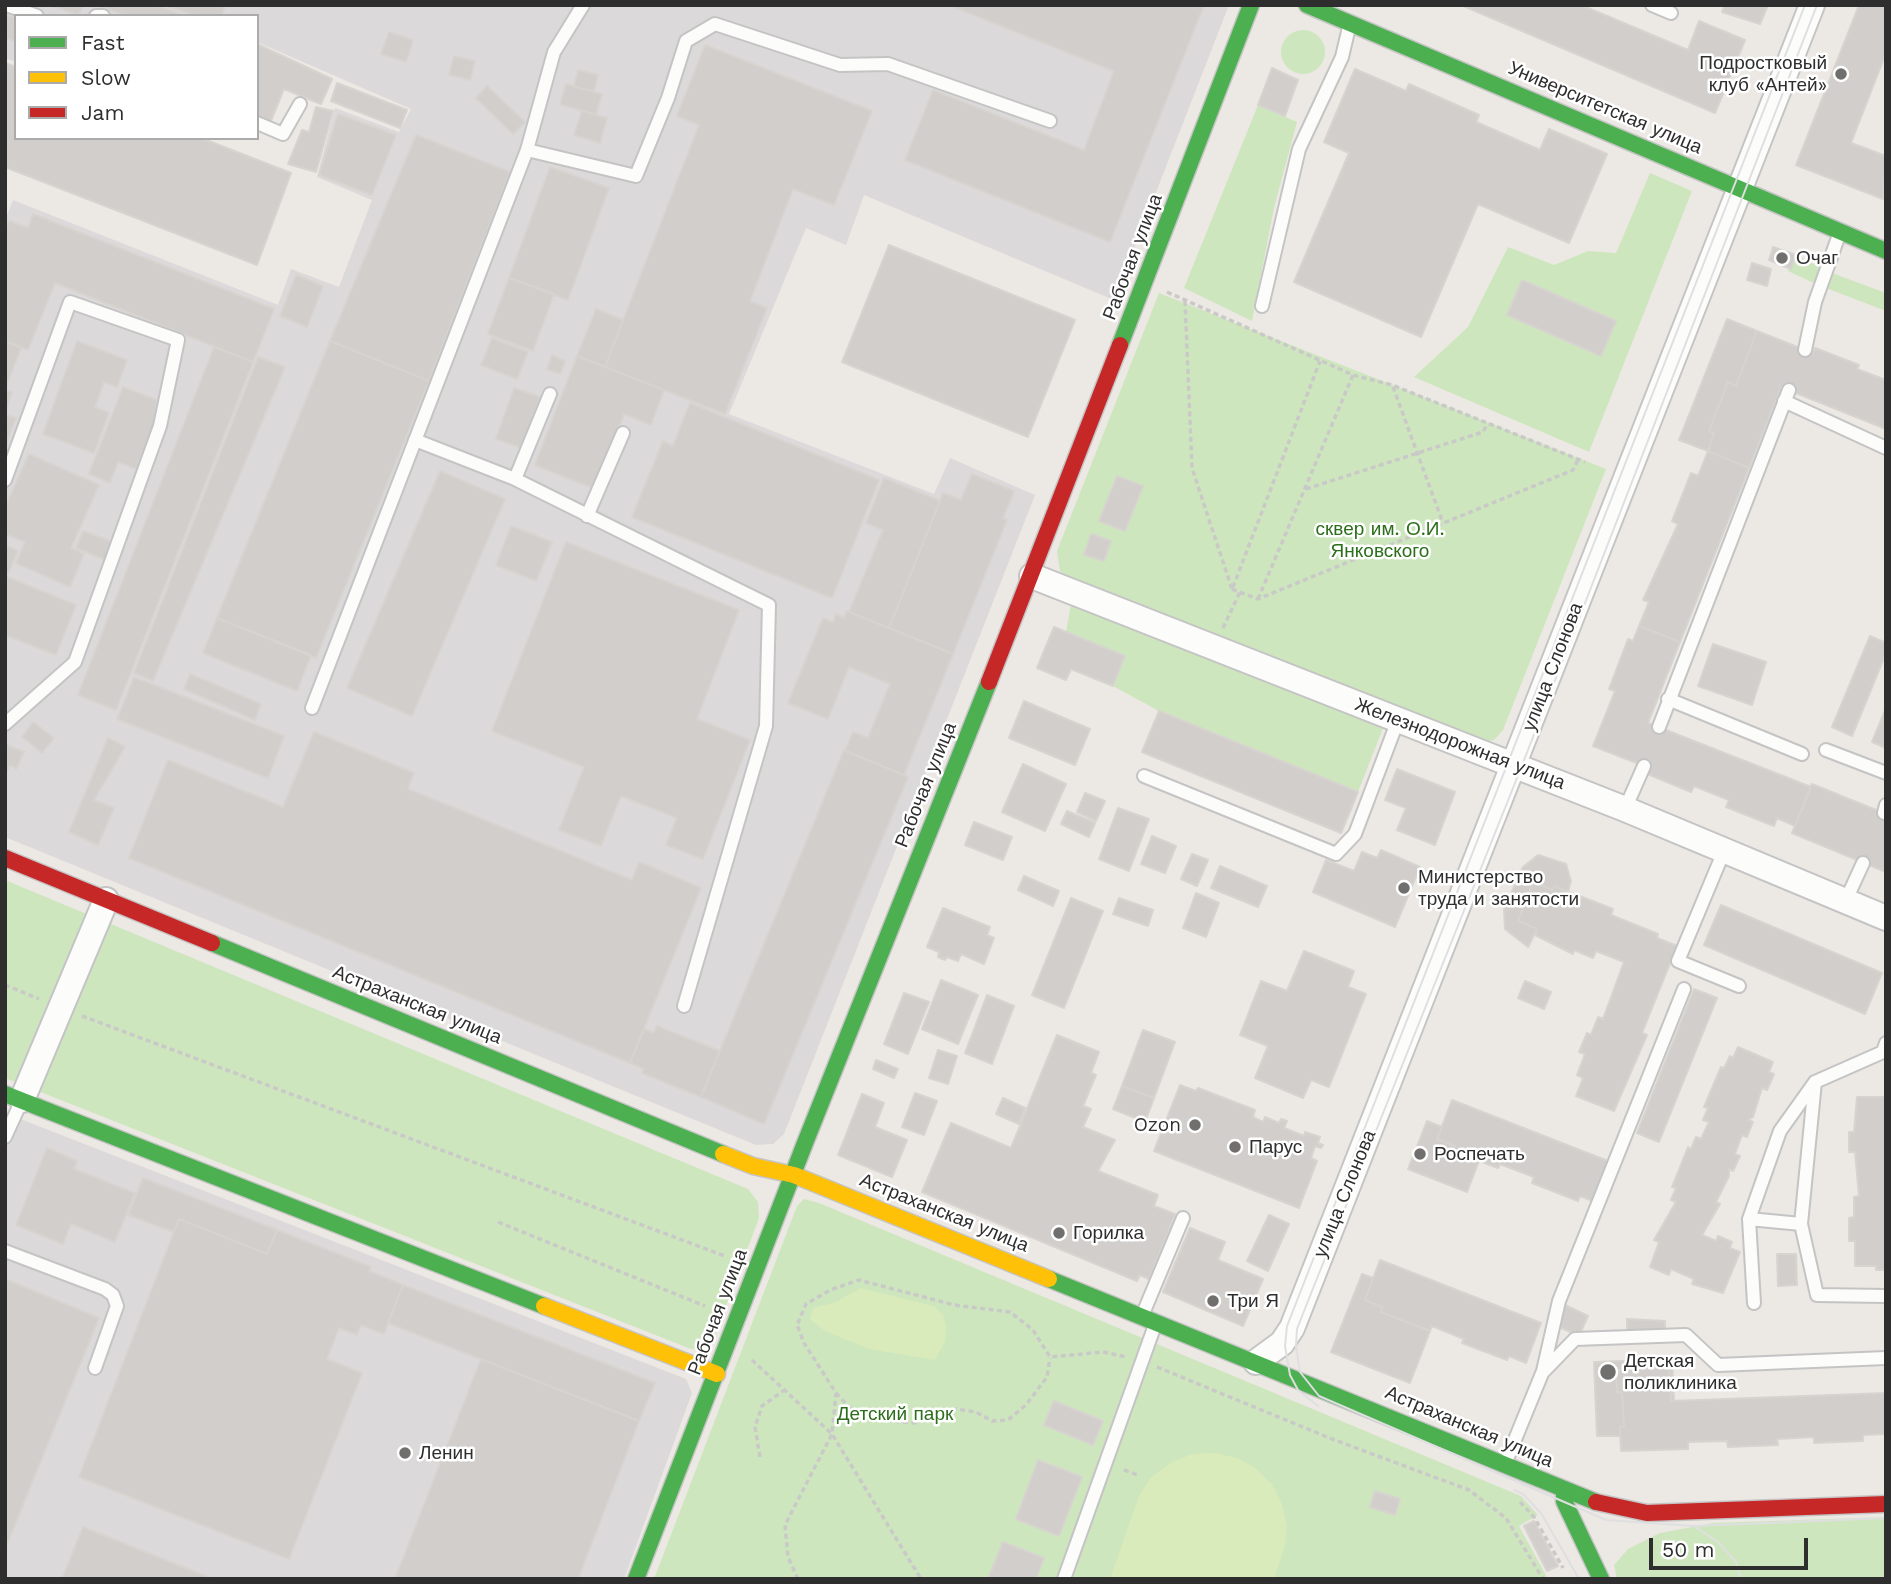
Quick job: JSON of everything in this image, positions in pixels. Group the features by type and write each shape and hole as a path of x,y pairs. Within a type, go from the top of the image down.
{"main road":[{"name":"Рабочая улица","path":"636,1579 1032,576 1251,5"},
{"name":"Университетская улица","path":"1307,5 1886,251"},
{"name":"Астраханская улица","path":"5,858 752,1166 794,1175 1296,1377 1608,1507 1647,1513 1886,1504"},
{"path":"13,1097 717,1374"},
{"path":"1564,1490 1564,1501 1601,1579"}],"street":[{"name":"улица Слонова","path":"1256,1362 1282,1343 1292,1328 1812,5"},
{"name":"Железнодорожная улица","path":"1032,576 1625,809 1886,918"},
{"path":"13,1097 60,1008 106,900"},
{"name":"улица Слонова","path":"1292,1328 1291,1361 1296,1377"}],"lane":[{"path":"7,5 32,14"},
{"path":"312,708 527,150 554,52 583,5"},
{"path":"1652,5 1671,13"},
{"path":"1262,306 1299,149 1342,57 1350,23"},
{"path":"527,150 636,176 668,97 686,41 715,24 840,65 888,64 1049,121"},
{"path":"259,124 283,134 300,104"},
{"path":"1805,350 1815,302 1840,232"},
{"path":"5,480 70,302 178,340 160,426 75,662 5,724"},
{"path":"515,479 550,394"},
{"path":"1659,727 1786,396 1886,448"},
{"path":"587,516 623,433"},
{"path":"415,440 515,479 769,605 766,726 684,1006"},
{"path":"1668,699 1802,754"},
{"path":"1144,776 1336,854 1355,834 1398,720"},
{"path":"1826,750 1886,774"},
{"path":"1625,809 1644,766"},
{"path":"1724,851 1678,961 1739,986"},
{"path":"1846,900 1863,863"},
{"path":"1504,1465 1543,1371 1559,1301 1684,989"},
{"path":"1754,1303 1749,1219 1780,1131 1815,1082 1883,1052 1886,1043"},
{"path":"1815,1082 1801,1224 1817,1295 1886,1296"},
{"path":"5,1137 13,1097"},
{"path":"1064,1579 1141,1360 1149,1319 1183,1218"},
{"path":"1749,1219 1801,1224"},
{"path":"5,1251 105,1289 113,1295 117,1306 95,1368"},
{"path":"1543,1371 1575,1339 1686,1335 1717,1365 1886,1358"}],"path":[{"path":"1146,283 1353,375 1392,385 1585,462"},
{"path":"1185,301 1192,468 1232,589"},
{"path":"1232,589 1320,360"},
{"path":"1258,599 1353,375"},
{"path":"1392,385 1443,523"},
{"path":"1305,489 1483,432 1487,425"},
{"path":"1232,589 1258,599 1573,470 1578,460"},
{"path":"1231,614 1240,592"},
{"path":"5,985 60,1008 725,1256"},
{"path":"498,1223 705,1306"},
{"path":"859,1280 954,1305 1010,1312 1033,1330 1050,1357 1047,1377 1026,1405 1008,1420 992,1421 976,1412 956,1409 914,1423 870,1419 851,1409 836,1393 804,1343 797,1325 806,1304 830,1290 859,1280"},
{"path":"1050,1357 1103,1352 1141,1360 1332,1439 1469,1490 1506,1518 1543,1579"},
{"path":"752,1360 782,1391 832,1434 921,1579"},
{"path":"760,1457 755,1427 758,1417 762,1406 782,1391"},
{"path":"798,1579 788,1557 785,1525 832,1434 836,1393"},
{"path":"1124,1470 1138,1475"},
{"path":"1516,1499 1534,1517 1570,1579"}],"shaded area":[{"path":"5,5 1229,5 1114,300 864,195 846,245 806,228 729,414 934,494 950,458 1035,495 784,1134 773,1144 756,1145 5,837 5,220 13,200 278,305 291,269 339,287 372,200 317,177 335,108 399,132 411,109 259,43 259,14 14,14 14,61 5,58"},
{"path":"5,1113 686,1379 692,1393 624,1579 5,1579"}],"green space":[{"path":"1303,30 1319,36 1325,52 1319,68 1303,74 1287,68 1281,52 1287,36"},
{"path":"1258,105 1297,122 1274,208 1252,321 1184,288"},
{"path":"1650,173 1692,191 1589,452 1414,377 1468,327 1508,247 1554,265 1588,251 1616,253"},
{"path":"1795,255 1822,268 1816,284 1788,271"},
{"path":"1832,273 1886,293 1886,311 1826,288"},
{"name":"сквер им. О.И. Янковского","path":"1159,293 1606,469 1503,730 1494,740 1483,742 1068,577 1060,571 1057,551"},
{"path":"1071,604 1383,728 1358,792 1159,711 1113,686 1125,656 1066,632"},
{"path":"5,880 748,1189 758,1202 759,1218 712,1343 704,1349 691,1349 5,1078"},
{"name":"Детский парк","path":"804,1199 1521,1496 1538,1515 1519,1526 1548,1579 654,1579 797,1206"},
{"path":"860,1288 934,1306 943,1315 946,1325 945,1342 935,1360 869,1349 825,1331 810,1319 813,1308 836,1302"},
{"path":"1215,1453 1237,1458 1254,1467 1271,1483 1282,1504 1287,1526 1285,1545 1274,1579 1110,1579 1139,1496 1151,1477 1170,1463 1192,1454"},
{"path":"1886,1517 1886,1579 1617,1579 1614,1565 1628,1549 1660,1533 1713,1523"}],"building":[{"path":"49,5 83,5 79,14"},
{"path":"98,5 155,5 180,14 121,14"},
{"path":"165,5 225,5 223,14 190,14"},
{"path":"949,5 1204,5 1110,242 905,160 933,90 1084,150 1114,71"},
{"path":"1461,5 1581,5 1688,50 1699,21 1745,40 1715,113"},
{"path":"1725,5 1768,5 1760,24 1722,12"},
{"path":"1859,5 1886,5 1886,53 1851,143 1886,156 1883,199 1796,165"},
{"path":"5,14 14,17 14,41 5,38"},
{"path":"389,32 413,40 406,62 381,54"},
{"path":"259,45 332,79 321,104 284,89 270,123 259,119"},
{"path":"705,45 872,111 834,205 793,189 750,301 767,308 725,414 605,367 699,125 677,116"},
{"path":"454,56 475,61 470,80 449,75"},
{"path":"5,63 14,66 14,140 206,140 291,173 257,265 5,167"},
{"path":"1272,68 1298,80 1285,116 1258,105"},
{"path":"1355,69 1406,91 1409,84 1479,115 1476,122 1540,150 1549,129 1607,154 1569,243 1478,204 1421,337 1294,282 1349,153 1324,142"},
{"path":"578,70 598,75 594,91 574,87"},
{"path":"337,83 407,110 400,128 331,101"},
{"path":"566,84 602,94 596,115 560,104"},
{"path":"487,86 525,122 513,134 476,98"},
{"path":"316,107 333,111 316,172 288,164 302,130 309,132"},
{"path":"582,111 607,118 600,143 574,135"},
{"path":"338,114 396,135 372,195 319,175"},
{"path":"416,135 510,172 429,381 330,341"},
{"path":"550,167 609,188 568,300 509,278"},
{"path":"33,214 274,309 253,362 55,283 28,350 5,341 5,230 9,221 28,228"},
{"path":"889,245 1075,320 1028,437 842,362"},
{"name":"Очаг","path":"1773,247 1796,255 1791,269 1769,260"},
{"path":"1752,263 1771,269 1767,286 1747,280"},
{"path":"296,275 323,286 307,327 280,316"},
{"path":"509,278 554,294 533,351 488,334"},
{"path":"1522,280 1616,321 1601,356 1507,315"},
{"path":"596,309 623,320 605,367 577,356"},
{"path":"1727,319 1757,331 1736,386 1728,382 1709,431 1714,433 1708,451 1679,440"},
{"path":"1757,331 1813,353 1815,348 1859,365 1857,369 1886,380 1886,429 1781,387 1749,468 1708,451 1714,433 1709,431 1728,382 1736,386"},
{"path":"492,338 528,352 517,379 481,365"},
{"path":"5,341 21,348 5,389"},
{"path":"77,341 127,360 117,387 104,382 95,407 109,413 94,453 43,434"},
{"path":"330,341 429,381 316,658 217,618"},
{"path":"214,347 253,362 116,710 78,695"},
{"path":"552,355 565,361 560,374 547,369"},
{"path":"577,356 664,390 651,425 624,414 595,489 535,465"},
{"path":"258,357 285,367 153,681 134,673"},
{"path":"123,387 157,400 154,426 136,469 118,462 110,483 89,474"},
{"path":"514,388 540,397 522,448 496,439"},
{"path":"5,390 12,392 7,407 5,406"},
{"path":"690,403 879,480 832,598 632,517 663,441 673,446"},
{"path":"5,415 16,418 5,446"},
{"path":"1708,451 1749,468 1680,642 1639,626 1649,602 1643,600 1678,524 1672,521 1691,473 1698,476"},
{"path":"29,454 99,485 71,548 84,554 70,587 16,563 25,542 5,534 5,507"},
{"path":"440,471 505,499 412,716 347,688"},
{"path":"972,474 1014,491 1003,518 1007,520 953,654 889,628 943,493 961,500"},
{"path":"1117,476 1143,486 1125,531 1099,521"},
{"path":"884,478 940,501 889,628 849,612 883,530 866,523"},
{"path":"511,526 552,542 536,581 496,565"},
{"path":"83,531 113,542 106,560 76,548"},
{"path":"1091,534 1111,541 1104,561 1084,555"},
{"path":"566,542 739,610 697,719 750,740 703,859 666,845 677,818 621,796 601,846 559,830 584,767 492,731"},
{"path":"5,545 18,551 8,573 5,572"},
{"path":"5,576 76,605 56,655 5,635"},
{"path":"847,611 953,654 904,775 845,751 853,732 868,738 890,684 849,667 828,719 788,703 823,618 833,622 836,614 844,618"},
{"path":"217,618 311,655 297,691 203,653"},
{"path":"1639,626 1680,642 1648,723 1811,787 1795,826 1777,818 1774,826 1726,807 1729,800 1694,786 1691,792 1645,773 1647,767 1593,746 1615,691 1609,689 1628,639 1633,641"},
{"path":"1054,627 1125,656 1113,686 1071,669 1066,680 1037,668"},
{"path":"1870,636 1886,643 1886,653 1852,736 1832,727"},
{"path":"1713,644 1766,662 1752,705 1698,686"},
{"path":"190,674 261,704 255,720 184,689"},
{"path":"134,677 284,736 268,778 117,719"},
{"path":"1024,701 1090,729 1075,765 1009,738"},
{"path":"1886,708 1886,748 1872,742"},
{"path":"1159,711 1358,792 1341,833 1142,752"},
{"path":"33,722 54,738 42,753 22,737"},
{"path":"314,732 414,773 408,789 632,880 639,862 701,888 630,1063 129,858 168,760 283,807"},
{"path":"108,738 125,747 94,800 114,808 98,845 69,832"},
{"path":"5,744 24,752 16,769 10,765 5,776"},
{"path":"844,750 908,777 764,1124 701,1097"},
{"path":"1023,764 1066,784 1045,831 1002,812"},
{"path":"1397,769 1455,792 1435,845 1397,830 1406,808 1385,800"},
{"path":"1812,784 1886,814 1886,872 1792,833"},
{"path":"1085,793 1105,801 1096,821 1077,812"},
{"path":"1118,808 1149,819 1129,871 1099,859"},
{"path":"1067,811 1095,823 1089,837 1061,824"},
{"path":"974,822 1012,837 1003,860 965,845"},
{"path":"1152,836 1176,846 1165,873 1141,864"},
{"path":"1381,850 1420,867 1395,927 1313,892 1326,860 1354,871 1362,852 1377,858"},
{"path":"1192,854 1208,860 1197,886 1181,879"},
{"path":"1538,855 1566,864 1571,881 1568,892 1554,886 1552,890 1533,882 1518,921 1537,929 1528,947 1505,929 1504,909 1523,867"},
{"path":"1220,866 1267,886 1258,907 1211,888"},
{"path":"1024,876 1059,891 1053,906 1018,890"},
{"path":"1533,882 1552,890 1554,886 1613,909 1611,915 1658,934 1657,938 1677,946 1642,1033 1647,1035 1614,1111 1576,1096 1583,1078 1577,1075 1585,1054 1579,1052 1587,1033 1591,1035 1598,1017 1603,1019 1624,962 1596,951 1593,958 1574,950 1573,954 1535,935 1537,929 1518,921"},
{"path":"1196,893 1219,903 1206,937 1183,928"},
{"path":"1071,898 1103,911 1064,1008 1032,995"},
{"path":"1119,898 1153,910 1148,926 1113,914"},
{"path":"1721,905 1882,973 1865,1014 1704,945"},
{"path":"943,908 990,927 987,935 994,938 984,964 961,954 958,961 947,957 945,960 938,957 939,952 927,947"},
{"path":"1304,951 1354,971 1348,987 1366,994 1329,1087 1311,1080 1303,1098 1255,1078 1268,1046 1240,1035 1261,981 1287,991"},
{"path":"941,980 978,995 958,1044 922,1029"},
{"path":"1525,981 1551,992 1544,1009 1518,998"},
{"path":"1694,989 1717,998 1659,1142 1637,1133"},
{"path":"904,993 929,1002 908,1054 884,1044"},
{"path":"987,995 1014,1006 992,1064 965,1053"},
{"path":"657,1026 720,1051 701,1097 642,1073 644,1069 630,1063 644,1029 654,1033"},
{"path":"1143,1030 1175,1042 1154,1098 1122,1086"},
{"path":"1057,1035 1099,1052 1091,1073 1096,1075 1083,1106 1091,1109 1083,1127 1115,1140 1098,1171 1158,1195 1154,1206 1175,1214 1149,1279 1140,1275 1137,1281 922,1192 951,1123 1011,1148"},
{"path":"1738,1047 1773,1062 1769,1072 1774,1074 1767,1090 1762,1088 1753,1117 1748,1120 1753,1122 1747,1137 1742,1135 1735,1154 1740,1156 1733,1171 1729,1169 1729,1176 1716,1202 1720,1204 1702,1235 1716,1241 1718,1236 1732,1242 1730,1248 1740,1252 1723,1293 1692,1284 1694,1279 1671,1269 1669,1275 1650,1267 1659,1242 1654,1240 1676,1202 1671,1200 1676,1188 1672,1187 1688,1147 1691,1149 1696,1137 1701,1139 1709,1122 1703,1120 1708,1108 1704,1107 1721,1067 1724,1068 1730,1056 1733,1058"},
{"path":"938,1050 957,1056 948,1084 929,1078"},
{"path":"876,1060 898,1069 894,1078 873,1069"},
{"name":"Парус","path":"1180,1085 1196,1091 1198,1088 1255,1110 1253,1117 1263,1122 1265,1117 1279,1123 1281,1119 1287,1121 1284,1128 1304,1136 1305,1132 1320,1137 1318,1143 1323,1145 1321,1148 1315,1146 1311,1158 1317,1161 1299,1208 1154,1151"},
{"path":"1122,1086 1154,1098 1145,1122 1113,1109"},
{"path":"915,1093 937,1101 924,1135 902,1127"},
{"path":"862,1094 884,1103 875,1127 907,1140 892,1177 838,1155"},
{"path":"1857,1097 1886,1097 1886,1270 1876,1270 1876,1266 1855,1266 1855,1241 1849,1241 1849,1218 1854,1217 1854,1197 1859,1196 1855,1152 1849,1152 1849,1132 1854,1132"},
{"path":"1003,1098 1025,1108 1019,1124 996,1114"},
{"path":"1452,1100 1613,1163 1598,1203 1580,1196 1578,1201 1532,1183 1534,1177 1500,1164 1498,1168 1453,1151 1455,1146 1437,1139"},
{"path":"1427,1121 1442,1127 1437,1139 1455,1146 1453,1151 1479,1161 1467,1192 1408,1169"},
{"path":"47,1148 77,1161 74,1169 135,1193 115,1242 71,1224 63,1244 16,1225"},
{"path":"143,1178 277,1230 267,1254 179,1219 174,1232 128,1215"},
{"path":"1269,1215 1289,1224 1268,1271 1247,1261"},
{"path":"179,1219 267,1254 277,1230 371,1267 369,1271 403,1285 384,1334 361,1325 357,1335 339,1328 327,1359 362,1373 289,1559 79,1477"},
{"path":"1190,1228 1225,1242 1218,1260 1263,1279 1243,1326 1163,1292"},
{"path":"1777,1254 1796,1254 1797,1285 1778,1286"},
{"path":"1380,1260 1541,1323 1526,1363 1509,1356 1507,1360 1462,1343 1464,1339 1432,1326 1430,1331 1381,1312 1382,1307 1365,1300"},
{"path":"1362,1274 1373,1278 1365,1300 1382,1307 1381,1312 1430,1331 1410,1383 1331,1352"},
{"path":"5,1279 99,1318 5,1549"},
{"path":"403,1285 655,1383 639,1421 388,1323"},
{"path":"1565,1305 1588,1316 1579,1336 1555,1325"},
{"path":"1627,1319 1665,1321 1665,1336 1627,1334"},
{"path":"481,1359 639,1421 578,1579 395,1579"},
{"path":"1672,1359 1674,1401 1671,1401 1669,1368 1616,1370 1617,1392 1622,1392 1624,1427 1620,1427 1620,1436 1597,1436 1594,1362"},
{"path":"1669,1368 1671,1401 1886,1393 1886,1434 1863,1435 1863,1441 1814,1443 1814,1437 1777,1439 1778,1445 1728,1447 1727,1441 1688,1442 1688,1449 1621,1451 1620,1427 1624,1427 1622,1392 1617,1392 1616,1370"},
{"path":"1054,1401 1103,1421 1093,1445 1044,1425"},
{"path":"1038,1460 1082,1477 1059,1536 1016,1519"},
{"path":"1375,1491 1400,1499 1395,1515 1370,1507"},
{"path":"1534,1521 1558,1566 1547,1571 1524,1526"},
{"path":"83,1527 213,1579 62,1579"},
{"path":"1003,1542 1044,1558 1036,1579 988,1579"}],"tram line":[{"path":"1318,1406 1298,1390 1290,1375 1285,1346 1287,1326 1805,5"},
{"path":"1817,5 1521,768 1297,1329 1296,1346 1300,1372 1319,1396 1606,1520 1694,1526 1886,1518"},
{"path":"1514,1490 1523,1494 1541,1513 1579,1579"},
{"path":"1694,1526 1718,1542 1736,1562 1741,1579"}],"traffic: fast":[{"path":"1120,345 1251,5"},
{"path":"1307,5 1886,251"},
{"path":"636,1579 805,1143 989,682"},
{"path":"212,943 723,1154"},
{"path":"5,1094 544,1306"},
{"path":"1049,1279 1596,1502"},
{"path":"1564,1490 1564,1501 1601,1579"}],"traffic: slow":[{"path":"723,1154 753,1166 794,1175 1049,1279"},
{"path":"544,1306 717,1374"}],"traffic: jam":[{"path":"989,682 1120,345"},
{"path":"5,858 212,943"},
{"path":"1596,1502 1647,1513 1886,1504"}],"place":[{"name":"Подростковый клуб «Антей»","path":"1841,74"},
{"name":"Очаг","path":"1782,258"},
{"name":"Министерство труда и занятости","path":"1404,888"},
{"name":"Ozon","path":"1195,1125"},
{"name":"Парус","path":"1235,1147"},
{"name":"Роспечать","path":"1420,1154"},
{"name":"Горилка","path":"1059,1233"},
{"name":"Три Я","path":"1213,1301"},
{"name":"Детская поликлиника","path":"1608,1372"},
{"name":"Ленин","path":"405,1453"}]}
